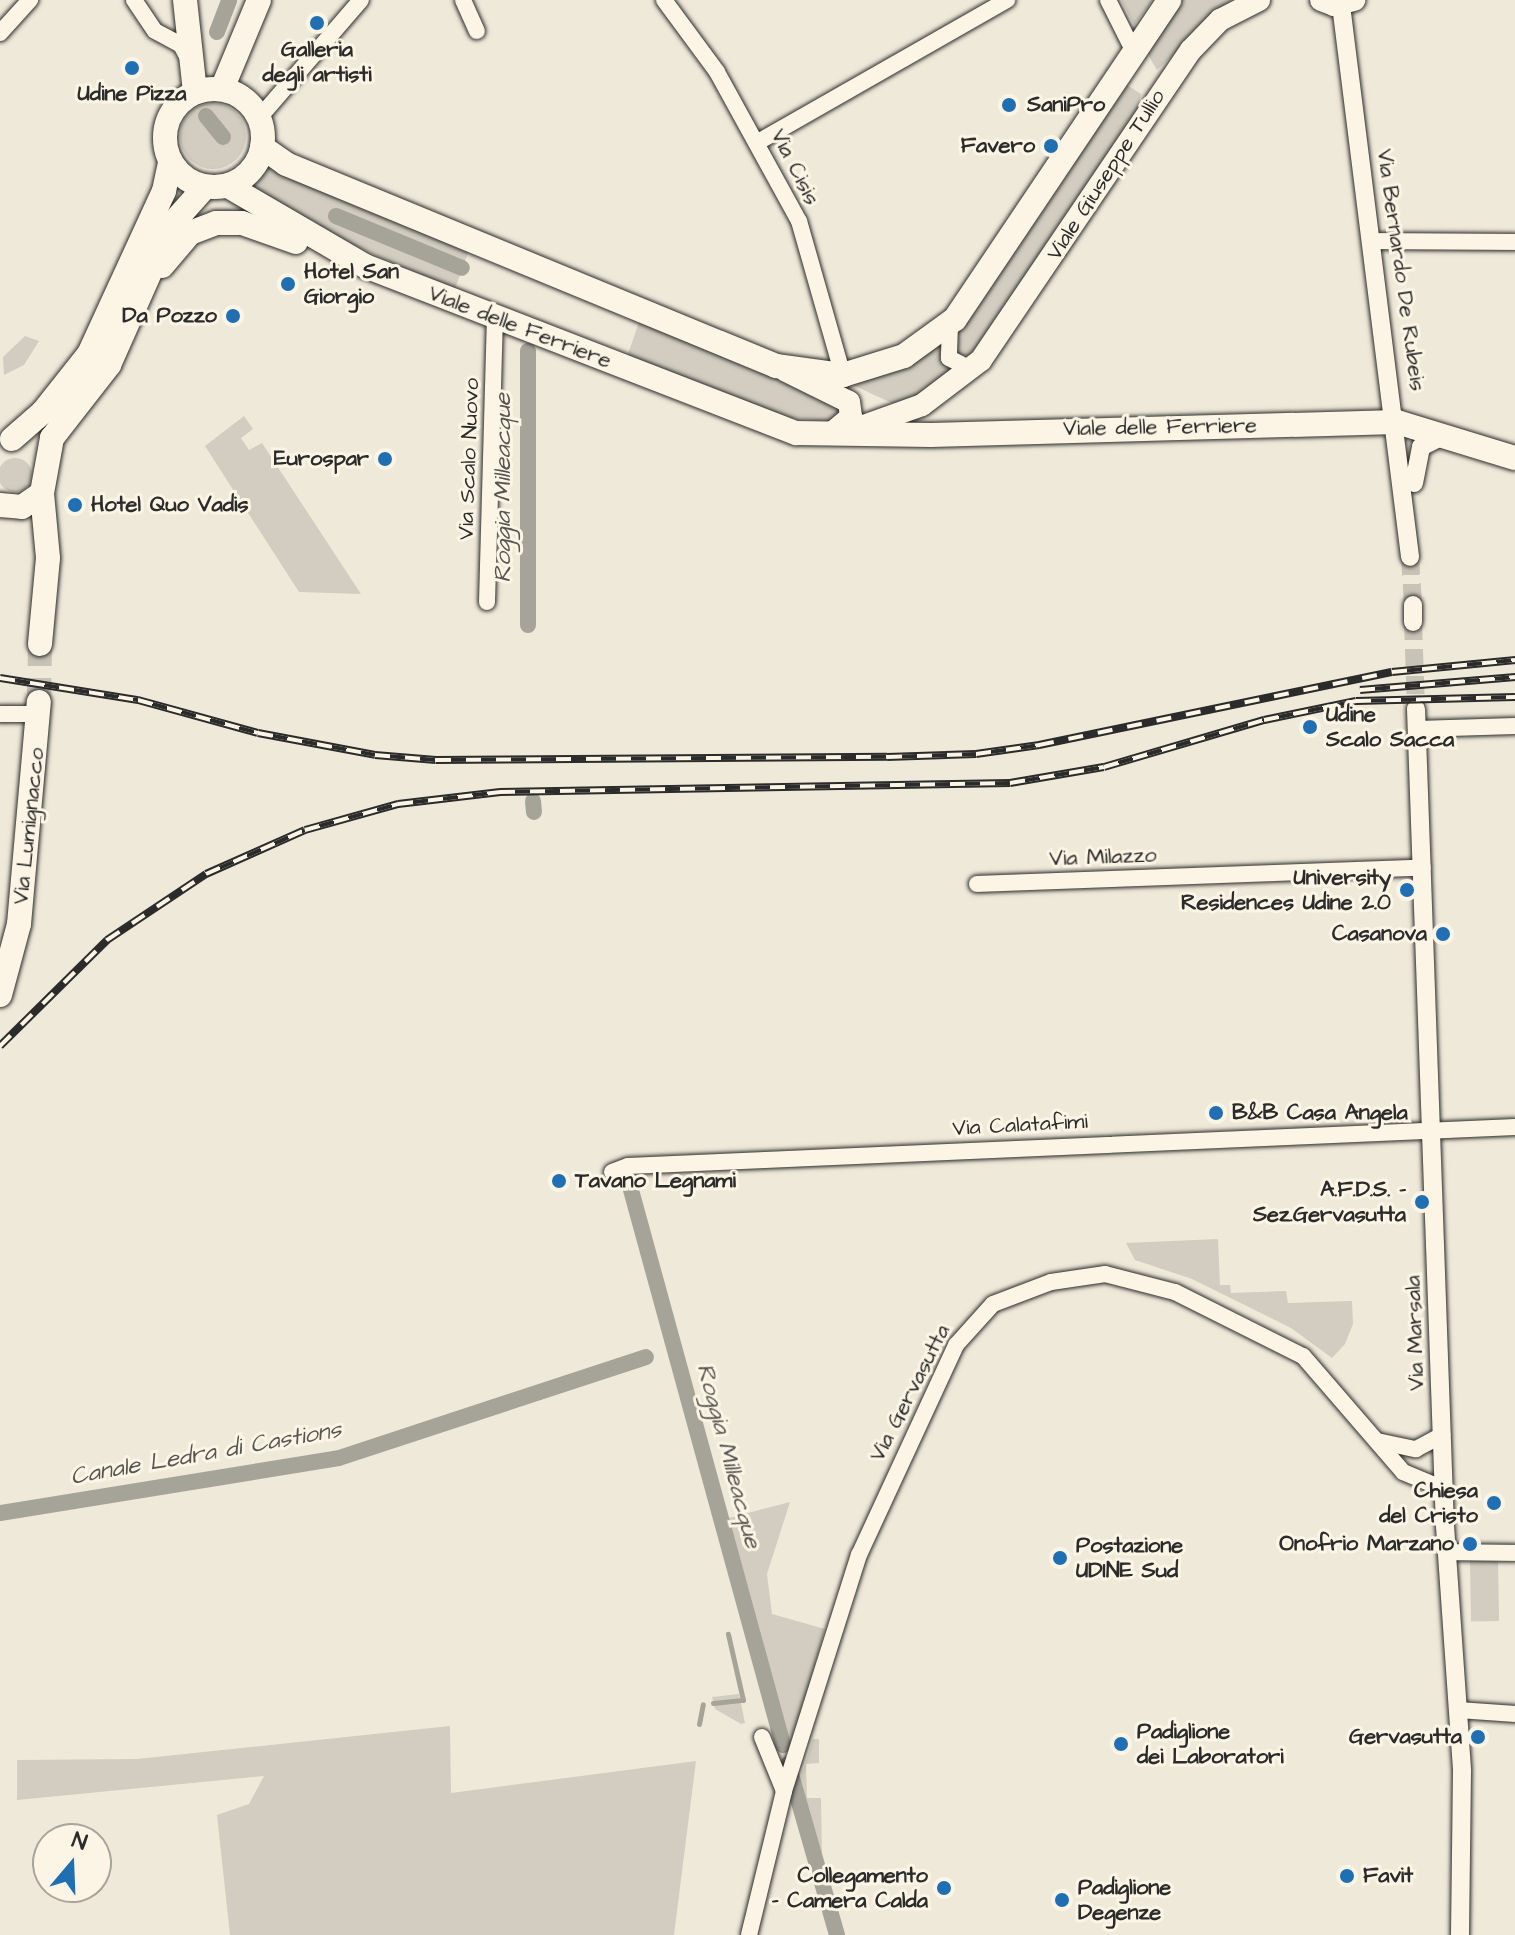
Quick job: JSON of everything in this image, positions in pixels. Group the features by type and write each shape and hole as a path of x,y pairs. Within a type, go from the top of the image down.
{"main road":[{"path":"185,0 195,92"},
{"path":"222,89 259,0"},
{"name":"Viale Giuseppe Tullio","path":"843,375 904,356 950,325 1169,0"},
{"name":"Viale Giuseppe Tullio","path":"898,416 971,369 990,350 1191,50 1220,20 1259,0"},
{"path":"131,320 171,225 216,186 247,175 262,147 259,118 240,96 222,89 195,92 168,118 164,145 170,163 189,181 216,186"},
{"path":"262,147 299,169 844,397 852,406 845,426 826,435"},
{"path":"6,441 43,412 89,354 164,191 170,163"},
{"name":"Viale delle Ferriere","path":"216,186 325,246 495,318 767,424 826,435 1397,422 1515,458"},
{"path":"0,505 22,507 45,482 52,438 101,378 131,320 176,247 206,225 242,223 293,241 325,246"},
{"path":"776,366 843,375"},
{"name":"Viale delle Ferriere","path":"826,435 898,416"},
{"path":"6,441 37,448 45,482 48,558 40,644"},
{"name":"Via Lumignacco","path":"0,995 7,963 40,708"}],"street":[{"path":"0,33 30,0"},
{"path":"134,0 147,22 181,45 191,63"},
{"path":"259,118 361,0"},
{"path":"463,0 477,31"},
{"name":"Via Cisis","path":"664,0 717,72 799,221 843,375"},
{"path":"758,142 1007,0"},
{"path":"1108,0 1133,50"},
{"name":"Via Bernardo De Rubeis","path":"1339,2 1397,422 1410,549 1415,458 1427,440 1446,435"},
{"path":"1373,241 1515,242"},
{"name":"Via Scalo Nuovo","path":"487,602 495,318"},
{"path":"950,325 949,358 971,369"},
{"path":"0,714 40,708"},
{"path":"1416,709 1417,729 1515,726"},
{"name":"Via Marsala","path":"1417,729 1446,1552 1459,1710 1460,1935"},
{"name":"Via Milazzo","path":"977,884 1423,868"},
{"name":"Via Calatafimi","path":"612,1172 628,1166 1432,1127 1515,1127"},
{"name":"Via Gervasutta","path":"749,1935 786,1786 869,1528 956,1345 993,1304 1086,1276 1149,1282 1303,1356 1415,1481 1444,1489"},
{"path":"1376,1441 1416,1449 1442,1435"},
{"path":"1446,1552 1515,1553"},
{"path":"1459,1710 1515,1714"},
{"path":"762,1737 786,1786"}],"shaded area":[{"path":"1121,0 1153,0 1134,25"},
{"path":"1182,0 1232,0 1157,70 1146,51"},
{"path":"1127,85 1141,94 1137,113 995,324 971,355 958,355 955,335 1121,86"},
{"path":"213,103 226,106 236,113 243,123 246,136 243,149 236,159 226,166 213,169 200,166 190,159 183,149 180,136 183,123 190,113 200,106"},
{"path":"270,165 469,250 455,289 333,237 248,191"},
{"path":"639,322 839,402 844,413 831,421 788,418 627,357"},
{"path":"25,336 39,341 24,365 4,375 3,357"},
{"path":"941,344 944,362 954,375 925,393 894,404 842,380 910,365"},
{"path":"244,416 253,429 241,438 249,450 262,443 361,594 299,592 205,446"},
{"path":"15,458 27,463 32,475 27,487 15,492 3,487 -2,475 3,463"},
{"path":"1218,1239 1220,1285 1230,1285 1231,1293 1286,1291 1288,1303 1352,1301 1353,1324 1345,1344 1332,1358 1291,1328 1192,1279 1135,1260 1126,1243"},
{"path":"790,1502 767,1574 772,1614 825,1629 792,1743 786,1744 725,1519"},
{"path":"1470,1560 1498,1560 1499,1621 1471,1621"},
{"path":"739,1694 745,1723 741,1724 715,1709 712,1697"},
{"path":"450,1726 451,1793 696,1761 674,1935 230,1935 217,1815 249,1804 264,1776 17,1800 17,1760 137,1759"},
{"path":"813,1739 819,1739 819,1763 806,1764 807,1798 821,1798 822,1859 799,1783"}],"waterway":[{"path":"217,32 229,0"},
{"path":"206,116 223,137"},
{"name":"Roggia Milleacque","path":"336,216 462,268"},
{"name":"Roggia Milleacque","path":"528,351 528,625"},
{"name":"Roggia Milleacque","path":"533,801 534,812"},
{"name":"Roggia Milleacque","path":"628,1179 783,1745"},
{"name":"Canale Ledra di Castions","path":"0,1513 339,1458 646,1357"},
{"path":"713,1703 743,1700 728,1634"},
{"path":"699,1724 703,1704"},
{"name":"Roggia Milleacque","path":"788,1764 837,1935"}],"tunnel":[{"path":"1410,557 1413,605"},
{"path":"1413,622 1416,709"},
{"path":"39,702 40,644"}],"railway":[{"path":"0,678 138,700 258,733 375,755 436,760 887,757 976,754 1039,745 1392,672 1515,660"},
{"path":"1360,690 1515,677"},
{"path":"0,1046 107,940 206,874 305,830 398,804 500,792 1010,783 1104,767 1264,720 1356,701 1515,697"}],"place":[{"name":"Galleria degli artisti","path":"317,23"},
{"name":"Udine Pizza","path":"132,68"},
{"name":"SaniPro","path":"1009,105"},
{"name":"Favero","path":"1051,146"},
{"name":"Hotel San Giorgio","path":"288,284"},
{"name":"Da Pozzo","path":"233,316"},
{"name":"Eurospar","path":"385,459"},
{"name":"Hotel Quo Vadis","path":"75,505"},
{"name":"Udine Scalo Sacca","path":"1310,727"},
{"name":"University Residences Udine 2.0","path":"1407,890"},
{"name":"Casanova","path":"1443,934"},
{"name":"B&B Casa Angela","path":"1216,1113"},
{"name":"Tavano Legnami","path":"559,1181"},
{"name":"A.F.D.S. - Sez.Gervasutta","path":"1422,1202"},
{"name":"Chiesa del Cristo","path":"1494,1503"},
{"name":"Onofrio Marzano","path":"1470,1544"},
{"name":"Postazione UDINE Sud","path":"1060,1558"},
{"name":"Gervasutta","path":"1478,1737"},
{"name":"Padiglione dei Laboratori","path":"1121,1744"},
{"name":"Favit","path":"1347,1876"},
{"name":"Collegamento - Camera Calda","path":"944,1888"},
{"name":"Padiglione Degenze","path":"1062,1900"}]}
